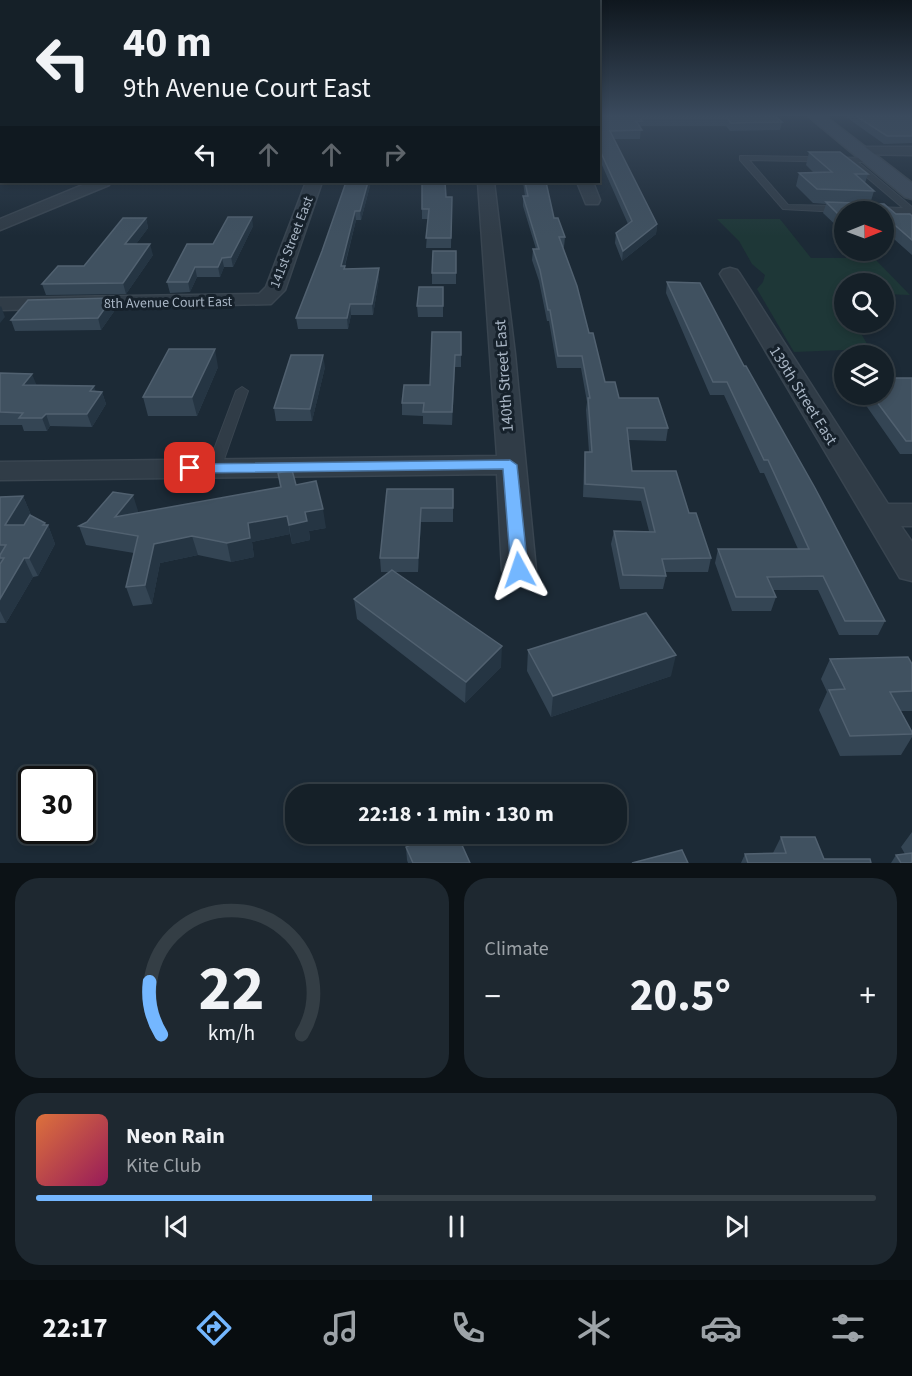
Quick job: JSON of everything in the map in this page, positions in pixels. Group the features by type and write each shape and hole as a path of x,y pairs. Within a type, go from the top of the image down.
{"street":[{"path":"861,157 867,156"},
{"path":"861,157 912,193"},
{"path":"0,225 101,183"},
{"name":"141st Street East","path":"264,300 275,290 314,183"},
{"name":"140th Street East","path":"486,183 503,354 519,570"},
{"path":"585,183 592,200"},
{"name":"139th Street East","path":"730,274 912,569"},
{"name":"8th Avenue Court East","path":"0,304 264,300"},
{"path":"0,471 510,465"},
{"path":"879,515 912,515"}],"lane":[{"path":"834,209 786,207 743,159 861,157 912,211"},
{"path":"894,211 912,211"},
{"path":"214,468 242,391"}],"green space":[{"path":"717,219 780,219 811,258 834,258 834,261 877,261 889,273 834,273 834,333 861,333 868,345 834,345 834,350 794,352 757,289 765,275 752,264 739,241"},
{"path":"894,279 910,295 894,294"}],"building":[{"path":"603,156 623,156 657,224 623,251 616,233 632,221"},
{"path":"814,156 845,156 868,174 855,174 874,191 817,189 799,173 832,172"},
{"path":"346,183 368,183 360,211 355,211 341,266 345,266 344,269 379,268 372,304 350,304 347,318 296,318"},
{"path":"422,183 445,183 446,197 452,197 451,238 426,238 429,209 422,209"},
{"path":"525,183 546,183 554,218 558,218 565,237 559,237 577,286 589,333 593,333 605,382 615,382 619,398 658,398 668,428 627,428 632,471 676,471 689,513 696,513 711,558 662,559 666,576 623,575 614,531 655,532 644,488 585,484 585,452 592,452 588,398 590,398 582,356 558,356 550,310 548,310 533,249 539,249 523,196 528,196"},
{"path":"826,202 834,202 834,210"},
{"path":"894,212 912,216 912,240 894,224"},
{"path":"228,217 252,217 231,257 222,258 218,267 195,267 188,282 167,282 187,244 213,244"},
{"path":"123,218 146,218 125,244 150,244 123,283 42,284 58,266 84,266"},
{"path":"433,251 456,251 456,273 432,273"},
{"path":"667,282 700,283 744,366 815,488 885,621 845,621 823,576 767,577 776,597 736,597 718,549 809,549 768,460 764,460 727,382 713,382"},
{"path":"419,287 443,287 443,306 417,306"},
{"path":"112,298 98,318 11,320 28,300"},
{"path":"432,332 461,332 461,355 455,355 452,412 423,412 424,403 402,403 404,385 430,385"},
{"path":"169,349 215,349 192,397 143,397"},
{"path":"291,355 323,355 310,409 274,408"},
{"path":"0,373 32,374 23,385 94,386 90,391 102,392 87,414 46,414 42,418 19,418 23,413 0,412"},
{"path":"894,378 912,378 912,441 906,441 879,405 894,405"},
{"path":"292,470 296,485 316,481 323,509 305,512 307,521 289,525 287,516 248,523 250,538 227,543 192,536 154,544 145,585 126,587 138,536 79,526 87,522 113,492 133,495 115,517 281,487 278,473"},
{"path":"387,489 453,489 453,508 421,508 418,558 380,558"},
{"path":"23,496 5,525 24,525 30,515 45,523 43,525 48,525 29,558 24,558 0,599 0,564 4,558 0,558 0,555 6,545 0,545 0,497"},
{"path":"392,570 502,646 466,682 354,599"},
{"path":"646,613 676,655 553,696 528,650"},
{"path":"908,657 912,664 912,691 890,692 912,734 850,736 829,690 845,689 830,659"},
{"path":"781,837 815,837 824,859 870,859 871,863 748,863 745,854 786,853"},
{"path":"412,844 461,844 470,863 413,863 406,847"},
{"path":"682,850 688,863 632,863"},
{"path":"912,853 912,863 901,863 896,855"}],"route":[{"path":"190,468 510,465 519,570"}]}
